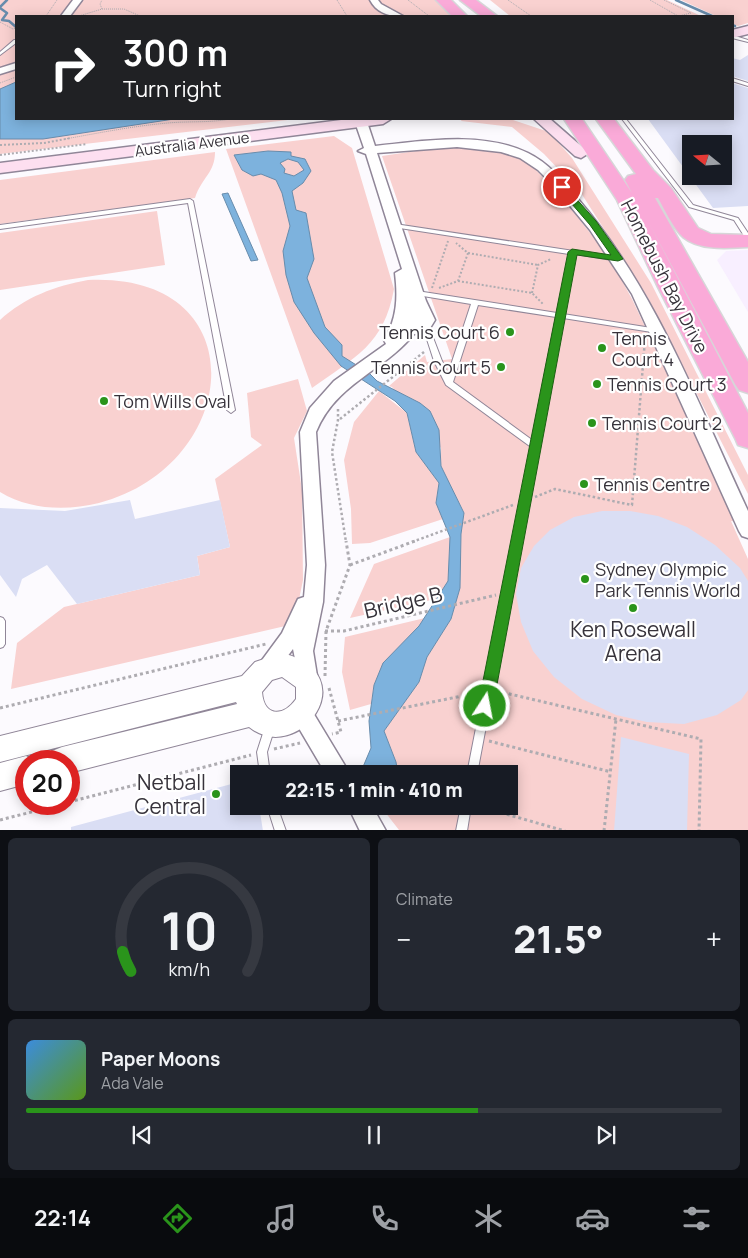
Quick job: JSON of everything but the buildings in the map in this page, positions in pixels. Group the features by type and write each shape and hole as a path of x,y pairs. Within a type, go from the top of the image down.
{"highway":[{"path":"443,0 459,15"},
{"path":"452,0 472,15"},
{"path":"467,0 489,15"},
{"path":"479,0 500,15"},
{"path":"554,120 566,132 614,203 650,267 669,286"},
{"name":"Homebush Bay Drive","path":"575,120 627,200 669,286 748,438"},
{"name":"Homebush Bay Drive","path":"592,120 635,180 748,384"},
{"path":"607,120 645,173 700,274 731,352"},
{"path":"645,173 664,192 690,232 696,237 717,242 748,239"},
{"path":"700,274 704,254 711,250 748,246"}],"main road":[{"name":"Australia Avenue","path":"0,160 323,120"},
{"name":"Australia Avenue","path":"0,168 369,120"},
{"path":"542,120 581,153"}],"street":[{"path":"66,15 78,0"},
{"path":"374,0 377,6 396,15"},
{"path":"0,71 15,66"},
{"path":"355,121 395,226 410,278 429,321 422,330 404,328"},
{"path":"368,151 479,144 501,147 522,154 542,167 571,197 618,259 748,531"},
{"path":"368,151 402,273 405,294 404,328"},
{"path":"262,718 248,700 257,678 297,638 316,575 308,432 316,412 336,389 400,341 418,298"},
{"path":"0,749 199,713 288,722 301,714 310,698 303,656 297,638"},
{"path":"80,755 199,713 275,666 290,667 304,675 308,682"},
{"path":"301,714 334,765"},
{"path":"0,777 15,773"},
{"path":"365,815 374,830"}],"lane":[{"path":"0,54 15,42"},
{"path":"734,80 748,85"},
{"path":"625,120 691,206 736,219 748,239"},
{"path":"0,227 190,201 231,410"},
{"path":"395,226 618,259"},
{"path":"474,765 525,500 570,252"},
{"path":"418,298 431,292 475,302 651,331"},
{"path":"449,383 475,302"},
{"path":"426,327 438,361 449,383 535,446"},
{"path":"0,621 0,644"},
{"path":"262,718 264,765"},
{"path":"275,815 281,830"},
{"path":"462,830 464,815"}],"path":[{"path":"46,15 58,0"},
{"path":"102,0 100,4 102,9"},
{"path":"337,0 346,15"},
{"path":"408,0 428,15"},
{"path":"508,0 530,15"},
{"path":"650,0 678,15"},
{"path":"664,0 691,13 683,15"},
{"path":"82,15 102,9 124,9 138,15"},
{"path":"0,22 13,29 10,34"},
{"path":"0,83 15,78"},
{"path":"0,145 44,143 135,126 226,120"},
{"path":"431,292 450,238 468,253 538,264 570,252"},
{"path":"458,281 468,253"},
{"path":"532,293 538,264"},
{"path":"431,292 458,281 532,293 558,316"},
{"path":"350,565 555,489 632,505 651,331"},
{"path":"340,419 364,402 424,352"},
{"path":"80,799 340,732 325,674 326,630 350,565 332,452 333,438 340,419 336,389"},
{"name":"Bridge B","path":"0,708 326,630 344,631 507,593"},
{"path":"338,721 488,689 701,739 700,830"},
{"path":"604,830 616,719"},
{"path":"479,738 611,772"},
{"path":"0,820 20,815"},
{"path":"511,815 565,830"}],"shaded area":[{"path":"0,0 435,0 452,15 15,15 15,120 288,120 0,154"},
{"path":"490,0 667,0 699,15 509,15"},
{"path":"681,0 748,0 748,23 738,26 734,24 734,15 714,15"},
{"path":"513,120 549,132 572,158 651,283 748,475 748,494 648,298 581,193 544,154 512,127 461,121"},
{"path":"334,136 352,148 394,289 383,324 375,337 354,358 312,388 226,149"},
{"name":"Tennis Centre","path":"474,147 512,154 534,168 561,196 609,257 632,299 737,522 731,521 748,559 748,830 399,830 387,815 518,815 518,765 396,765 384,731 419,682 427,657 451,619 460,588 461,534 464,513 441,466 441,448 392,387 389,386 425,355 427,362 452,359 382,156 429,149"},
{"path":"215,152 211,170 195,198 0,224 0,180"},
{"path":"157,211 165,265 0,290 0,233"},
{"path":"748,250 748,312 717,260 726,251"},
{"name":"Tom Wills Oval","path":"88,280 143,286 182,306 204,337 211,374 204,414 182,451 147,482 99,503 87,506 61,508 36,506 0,492 0,320 30,299 52,289"},
{"path":"298,379 307,411 294,438 302,490 303,580 294,624 11,689 17,643 64,607 200,575 197,556 230,547 215,479 262,445 251,437 247,393"},
{"path":"379,391 407,413 416,452 439,483 436,503 443,519 370,543 352,544 351,509 344,460 354,422"},
{"path":"450,537 448,581 436,599 350,618 374,564"},
{"path":"425,618 374,685 371,704 350,710 342,672 345,637"}],"water":[{"path":"15,82 15,120 167,120 43,139 0,139 0,89"},
{"path":"268,151 291,152 291,156 305,159 311,171 303,183 292,191 296,210 306,213 314,259 307,278 325,327 342,345 342,356 369,373 377,381 420,403 430,411 439,430 441,466 464,513 461,534 460,588 451,619 427,657 419,682 384,731 396,765 364,765 371,748 369,721 374,685 383,663 419,626 448,581 450,537 436,503 439,483 416,452 407,413 395,401 341,366 314,333 294,302 286,275 283,251 290,226 282,193 276,180 261,174 253,176 242,170 234,155","holes":["288,159 298,162 304,170 294,176 284,173 285,169 280,163"]},
{"path":"228,193 258,260 251,261 222,194"}],"waterway":[{"path":"0,7 7,0"},
{"path":"676,0 710,15"},
{"path":"0,8 7,13 2,20 9,21 15,26"}],"place":[{"name":"Tennis Court 6","path":"510,332"},
{"name":"Tennis Court 4","path":"602,348"},
{"name":"Tennis Court 5","path":"501,367"},
{"name":"Tennis Court 3","path":"597,384"},
{"name":"Tom Wills Oval","path":"104,401"},
{"name":"Tennis Court 2","path":"592,423"},
{"name":"Tennis Centre","path":"584,484"},
{"name":"Sydney Olympic Park Tennis World","path":"585,579"},
{"name":"Ken Rosewall Arena","path":"633,608"},
{"name":"Netball Central","path":"216,794"}],"route":[{"path":"485,706 572,252 618,259 593,223 562,187"}]}
